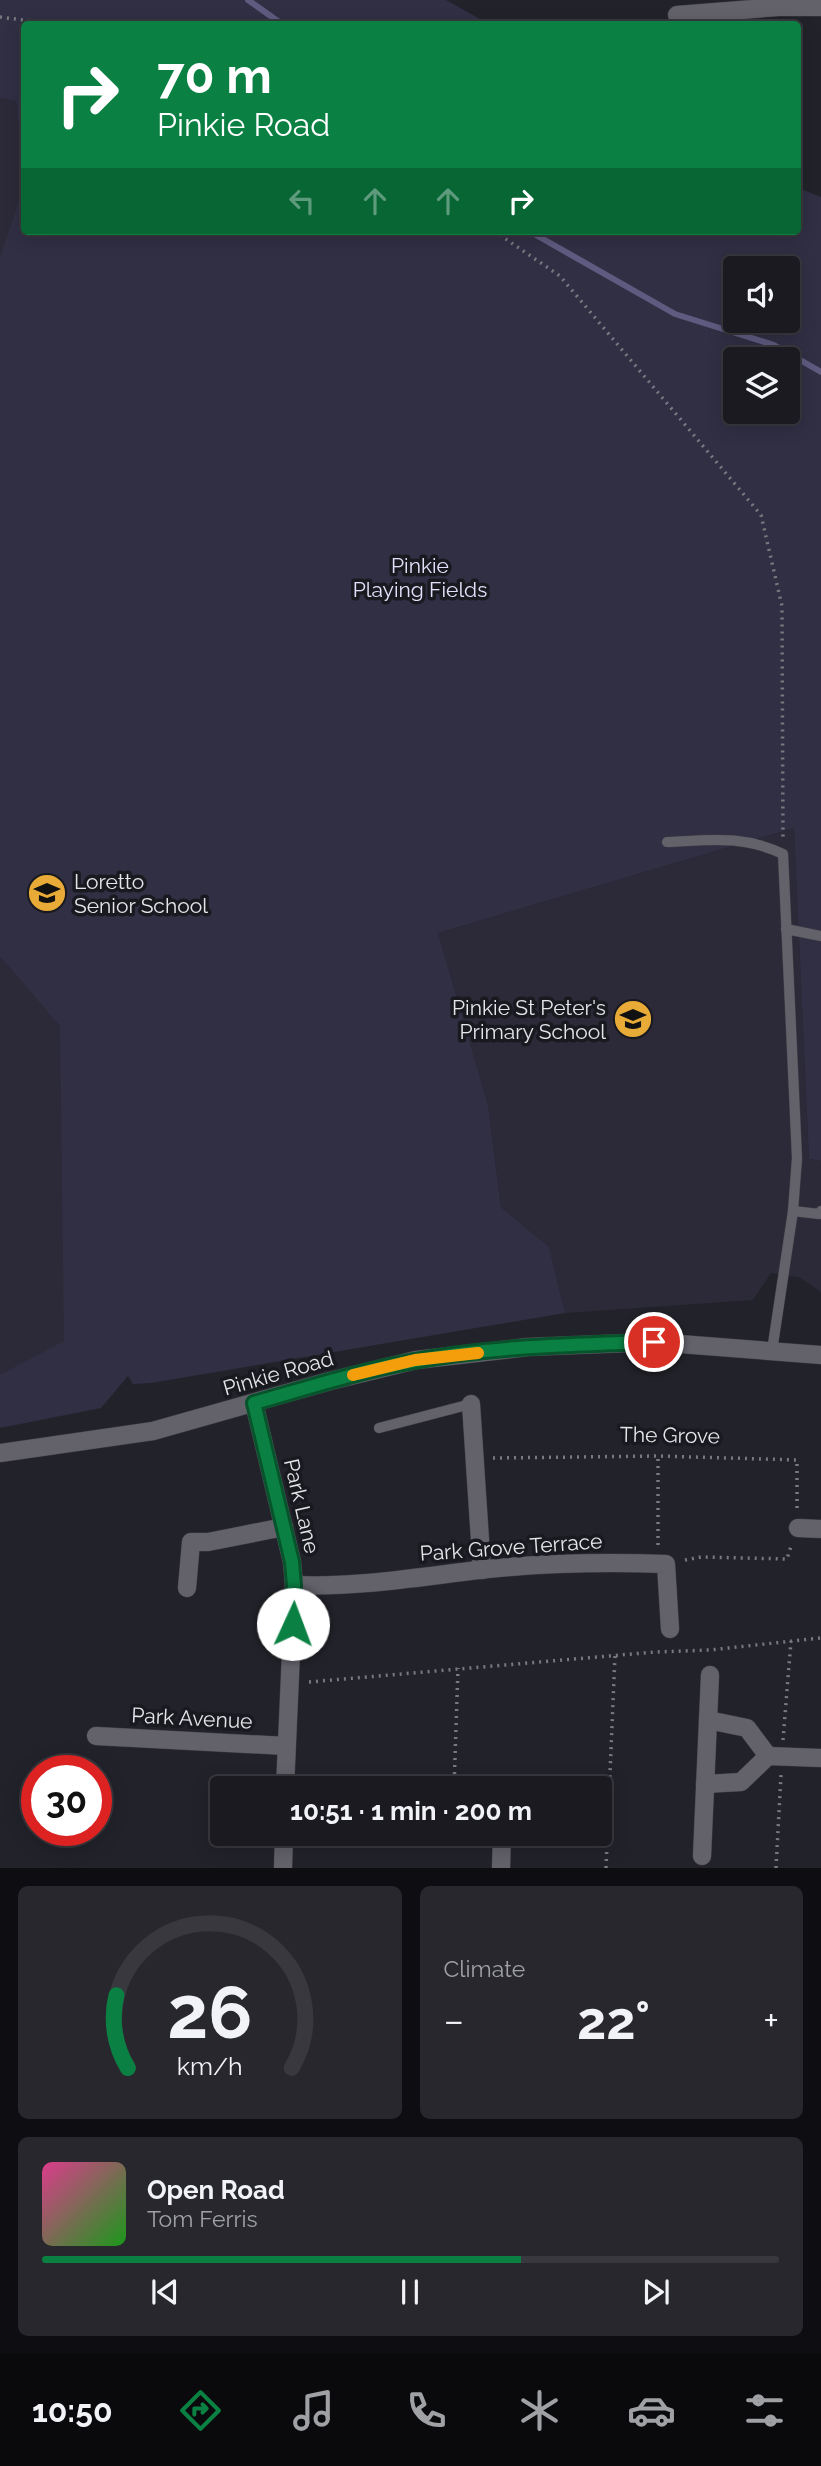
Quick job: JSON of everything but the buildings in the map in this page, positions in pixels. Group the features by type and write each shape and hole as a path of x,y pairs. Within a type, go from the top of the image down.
{"street":[{"path":"677,13 821,7"},
{"name":"Pinkie Road","path":"0,1453 153,1431 415,1360 528,1347 654,1342 821,1355"},
{"name":"Park Lane","path":"254,1403 292,1562 294,1585 285,1776"},
{"path":"471,1404 482,1570"},
{"path":"187,1588 191,1542 208,1542 284,1527"},
{"path":"797,1528 821,1529"},
{"name":"Park Grove Terrace","path":"294,1585 372,1582 482,1570 606,1562 662,1564"},
{"path":"662,1564 670,1629"},
{"path":"702,1856 710,1675"},
{"path":"708,1720 747,1728 768,1756"},
{"name":"Park Avenue","path":"96,1736 286,1746"},
{"path":"705,1784 741,1782 768,1756 821,1758"},
{"path":"283,1867 284,1846"},
{"path":"501,1867 502,1846"}],"lane":[{"path":"667,842 729,839 763,844 783,854 797,1158 793,1211 772,1351"},
{"path":"786,929 821,936"},
{"path":"793,1211 819,1214 821,1211"},
{"path":"379,1429 471,1404"}],"path":[{"path":"0,17 31,21"},
{"path":"500,235 560,276 761,515 782,606 783,854"},
{"path":"658,1456 662,1564 701,1557 787,1559 797,1528"},
{"name":"The Grove","path":"473,1458 658,1456 797,1460 797,1528"},
{"path":"290,1680 316,1682 615,1655 710,1650 821,1638"},
{"path":"606,1867 615,1655"},
{"path":"454,1776 458,1668"}],"shaded area":[{"name":"Loretto Senior School","path":"0,98 16,101 21,148 21,235 24,235 119,1359 0,1412"},
{"name":"Pinkie St Peter's Primary School","path":"794,828 809,1159 821,1161 821,1292 799,1277 771,1273 753,1300 565,1313 549,1247 501,1207 488,1105 438,933"}],"green space":[{"path":"0,0 446,0 484,21 21,21 21,148 16,101 0,98"},
{"name":"Pinkie Playing Fields","path":"801,189 821,197 821,1161 809,1159 794,828 438,933 488,1105 501,1207 549,1247 565,1313 151,1383 133,1384 128,1376 101,1408 0,1428 0,1375 64,1341 60,1026 0,956 0,258 21,195 21,235 801,235"}],"waterway":[{"path":"248,0 278,21"},
{"path":"536,235 675,314 774,345 821,372"}],"slow traffic":[{"path":"353,1375 415,1360 478,1353"}],"place":[{"name":"Loretto Senior School","path":"47,893"},
{"name":"Pinkie St Peter's Primary School","path":"633,1019"}],"route":[{"path":"293,1624 292,1562 254,1403 415,1360 528,1347 654,1342"}]}
